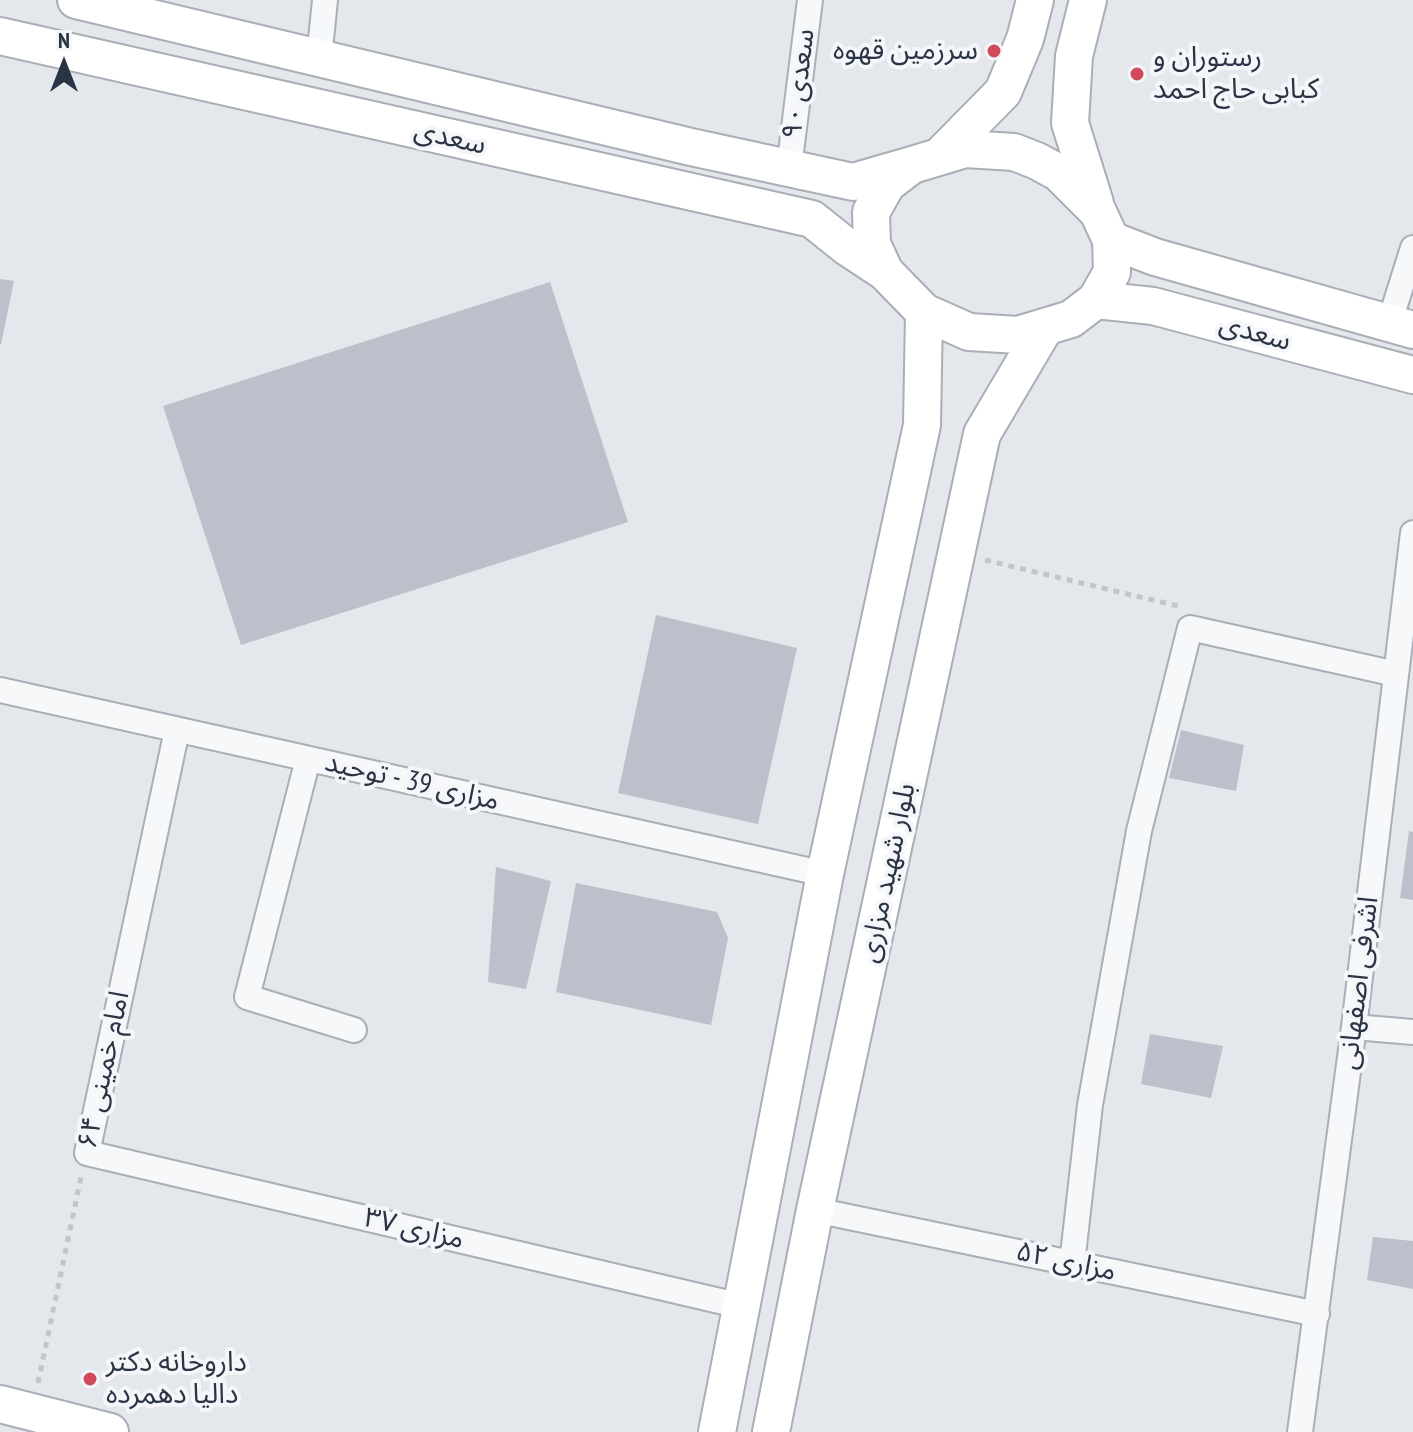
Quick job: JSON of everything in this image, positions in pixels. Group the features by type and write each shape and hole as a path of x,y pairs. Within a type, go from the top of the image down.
{"main road":[{"name":"سعدی","path":"76,0 853,182 926,160"},
{"path":"1035,0 1025,39 1003,92 926,160 887,184 871,212 872,244 885,272 924,312 969,332 1018,335 1071,319 1096,300 1112,272 1105,226 1070,123 1074,56 1088,0"},
{"name":"سعدی","path":"0,36 812,219 885,272"},
{"path":"926,160 965,149 1014,152 1059,173 1105,226"},
{"name":"سعدی","path":"1105,226 1155,257 1401,327"},
{"name":"سعدی","path":"1096,300 1153,306 1413,375"},
{"path":"717,1432 825,874 922,425 924,312"},
{"name":"بلوار شهید مزاری","path":"771,1432 815,1210 982,434 1044,329"},
{"path":"16,1408 110,1432"}],"street":[{"path":"319,59 325,0"},
{"name":"سعدی ۹۰","path":"789,168 810,0"},
{"path":"1401,327 1413,248"},
{"name":"اشرفی اصفهانی","path":"1300,1432 1354,1027 1413,533"},
{"path":"1072,1264 1090,1105 1139,831 1190,628 1396,674"},
{"name":"مزاری 39 - توحید","path":"0,690 825,874"},
{"name":"امام خمینی ۶۴","path":"87,1153 177,730"},
{"path":"308,759 247,997 354,1030"},
{"path":"1354,1027 1413,1032"},
{"name":"مزاری ۳۷","path":"87,1153 741,1306"},
{"name":"مزاری ۵۲","path":"815,1210 1317,1314"}],"path":[{"path":"957,553 1180,606 1190,628"},
{"name":"امام خمینی ۶۴","path":"16,1408 87,1153"}],"building":[{"path":"0,279 14,281 1,344 0,344"},
{"path":"550,282 628,522 241,645 163,406"},
{"path":"656,615 797,648 758,824 618,793"},
{"path":"1181,730 1244,745 1236,791 1169,778"},
{"path":"1409,831 1413,832 1413,900 1400,898"},
{"path":"496,867 551,881 526,989 488,982"},
{"path":"576,883 717,912 728,938 711,1025 556,992"},
{"path":"1150,1034 1223,1046 1211,1098 1141,1084"},
{"path":"1373,1237 1413,1241 1413,1289 1367,1280"}],"place":[{"name":"سرزمین قهوه","path":"994,51"},
{"name":"رستوران و کبابی حاج احمد","path":"1137,74"},
{"name":"داروخانه دکتر دالیا دهمرده","path":"90,1379"}]}
